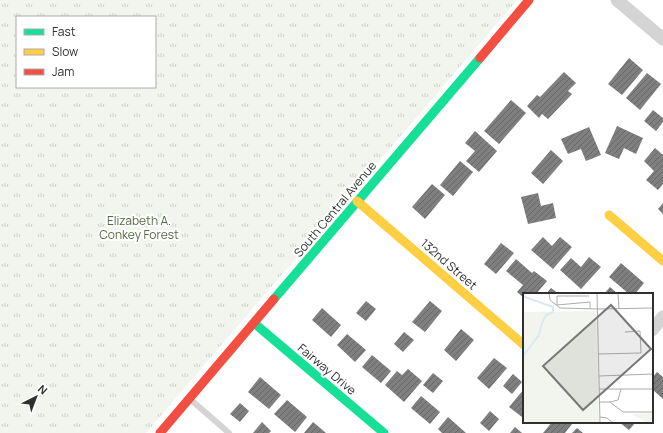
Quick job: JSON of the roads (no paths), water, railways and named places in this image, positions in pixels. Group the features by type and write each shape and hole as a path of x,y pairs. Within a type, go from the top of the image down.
{"street":[{"name":"South Central Avenue","path":"160,433 529,0"},
{"path":"617,0 663,39"},
{"name":"132nd Street","path":"357,201 523,344"},
{"path":"609,215 663,261"},
{"path":"653,329 663,317"},
{"name":"Fairway Drive","path":"254,323 384,433"}],"lane":[{"path":"189,398 229,433"}],"park label":[{"name":"Elizabeth A. Conkey Forest","path":"139,227"}]}
